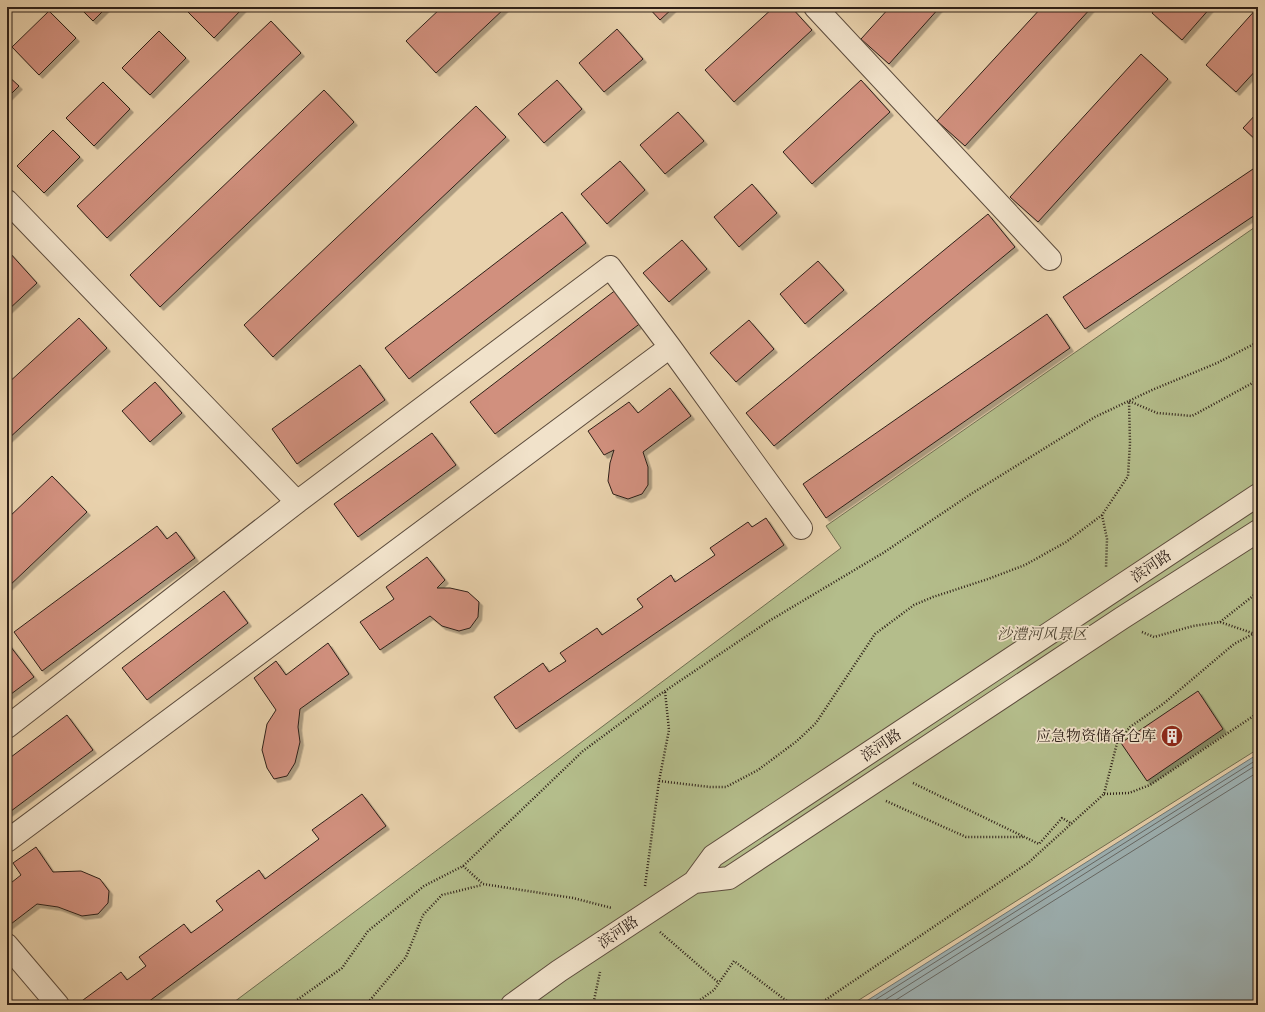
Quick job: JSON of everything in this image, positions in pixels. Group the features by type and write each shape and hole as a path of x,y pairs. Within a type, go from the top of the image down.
{"street":[{"path":"815,7 1050,259"},
{"path":"7,201 297,502"},
{"path":"7,727 297,502 610,267 801,528"},
{"path":"7,841 670,347"},
{"name":"滨河路","path":"512,1005 641,916 694,882 713,856 1258,495"},
{"path":"694,882 729,878 1127,615 1258,531"},
{"path":"1117,589 1127,615"},
{"path":"876,749 890,772"},
{"path":"7,945 58,1005"}],"path":[{"path":"290,1005 342,968 368,931 424,886 463,866 583,751 665,691 769,621 883,553 971,494 1095,417 1152,390 1217,363 1258,342"},
{"path":"1129,401 1157,413 1192,416 1258,380"},
{"path":"659,782 726,787 758,770 797,741 816,723 875,634 914,605 1025,565 1066,542 1102,515 1128,476 1130,443 1129,401"},
{"path":"1102,515 1107,539 1106,567 1117,589"},
{"path":"1220,622 1258,592"},
{"path":"1127,615 1133,628 1154,637 1193,626 1220,622 1258,635"},
{"path":"818,1005 1028,863 1104,794 1117,743 1130,727 1163,704 1234,644 1253,634"},
{"path":"641,916 659,782 669,730 665,691"},
{"path":"1104,794 1129,793 1150,785 1258,712"},
{"path":"890,772 1039,844 1062,818 1072,824"},
{"path":"862,790 966,837 1024,837"},
{"path":"463,866 483,884"},
{"path":"366,1005 406,957 423,915 442,895 483,884 573,898 641,916 719,983"},
{"path":"693,1005 714,990 734,961 792,1005"}],"green space":[{"name":"沙澧河风景区","path":"1258,225 1258,749 851,1005 230,1005 841,548 826,526"}],"water":[{"path":"1258,754 1258,1005 860,1005"}],"building":[{"path":"79,7 107,7 93,21"},
{"path":"190,7 244,7 214,38 187,11"},
{"path":"442,7 506,7 436,73 406,41"},
{"path":"648,7 674,7 660,20"},
{"path":"774,7 791,7 812,30 734,102 705,70"},
{"path":"890,7 940,7 889,64 861,39"},
{"path":"1042,7 1092,7 965,146 937,121"},
{"path":"1157,7 1211,7 1182,40 1152,13"},
{"path":"1258,7 1258,68 1236,92 1206,65"},
{"path":"49,11 76,38 39,75 12,47"},
{"path":"271,21 301,53 107,238 77,206"},
{"path":"617,29 643,59 604,92 579,63"},
{"path":"159,31 186,58 150,95 122,68"},
{"path":"1141,54 1168,79 1038,222 1010,197"},
{"path":"7,75 19,86 7,98"},
{"path":"557,80 582,109 544,143 518,114"},
{"path":"861,80 890,112 812,184 783,152"},
{"path":"103,82 130,109 94,146 66,118"},
{"path":"324,90 354,122 160,307 130,275"},
{"path":"476,106 506,137 273,357 244,325"},
{"path":"678,112 704,141 665,174 640,145"},
{"path":"1258,112 1258,142 1243,128"},
{"path":"53,130 80,157 44,193 17,166"},
{"path":"620,161 645,190 607,224 581,194"},
{"path":"1253,169 1258,176 1258,213 1085,329 1063,297"},
{"path":"752,184 777,213 739,247 714,217"},
{"path":"562,212 586,243 409,379 385,348"},
{"path":"988,214 1015,247 774,446 746,413"},
{"path":"682,240 707,269 669,302 643,273"},
{"path":"9,252 37,283 7,311 7,255"},
{"path":"818,261 844,290 805,324 780,294"},
{"path":"617,289 642,322 495,434 470,402"},
{"path":"1047,314 1070,348 826,518 803,484"},
{"path":"79,318 107,348 7,440 7,384"},
{"path":"749,320 774,349 736,382 710,353"},
{"path":"360,365 385,400 297,464 272,429"},
{"path":"155,382 182,413 150,442 122,411"},
{"path":"670,388 691,416 643,452 648,467 648,485 642,494 628,499 613,494 608,481 610,463 614,450 604,455 588,431 629,402 638,413"},
{"path":"432,433 456,465 358,537 334,504"},
{"path":"52,476 87,512 7,588 7,519"},
{"path":"766,518 784,545 516,729 494,697 543,663 549,672 566,661 560,653 597,628 602,635 643,607 637,599 671,575 675,582 715,555 710,548 748,522 752,527"},
{"path":"157,526 167,539 176,532 195,558 42,671 14,632"},
{"path":"427,557 445,580 437,588 450,588 468,592 479,602 478,617 470,628 459,631 442,626 430,616 380,650 360,622 394,599 386,587"},
{"path":"224,591 248,623 147,700 122,668"},
{"path":"7,642 34,677 7,697"},
{"path":"328,643 349,674 300,709 298,727 300,742 295,763 287,776 274,779 267,768 262,750 267,724 276,710 254,678 276,661 286,675"},
{"name":"应急物资储备仓库","path":"1198,691 1223,729 1147,781 1121,743"},
{"path":"67,715 93,750 7,814 7,760"},
{"path":"362,794 386,826 144,1005 80,1005 79,1003 121,972 127,980 146,966 139,957 184,924 191,933 223,910 216,901 259,870 265,879 319,839 312,830"},
{"path":"36,847 53,872 81,871 100,879 109,891 108,903 98,914 82,916 58,907 37,904 7,927 7,886 21,875 13,863"}],"place":[{"name":"应急物资储备仓库","path":"1172,736"}]}
